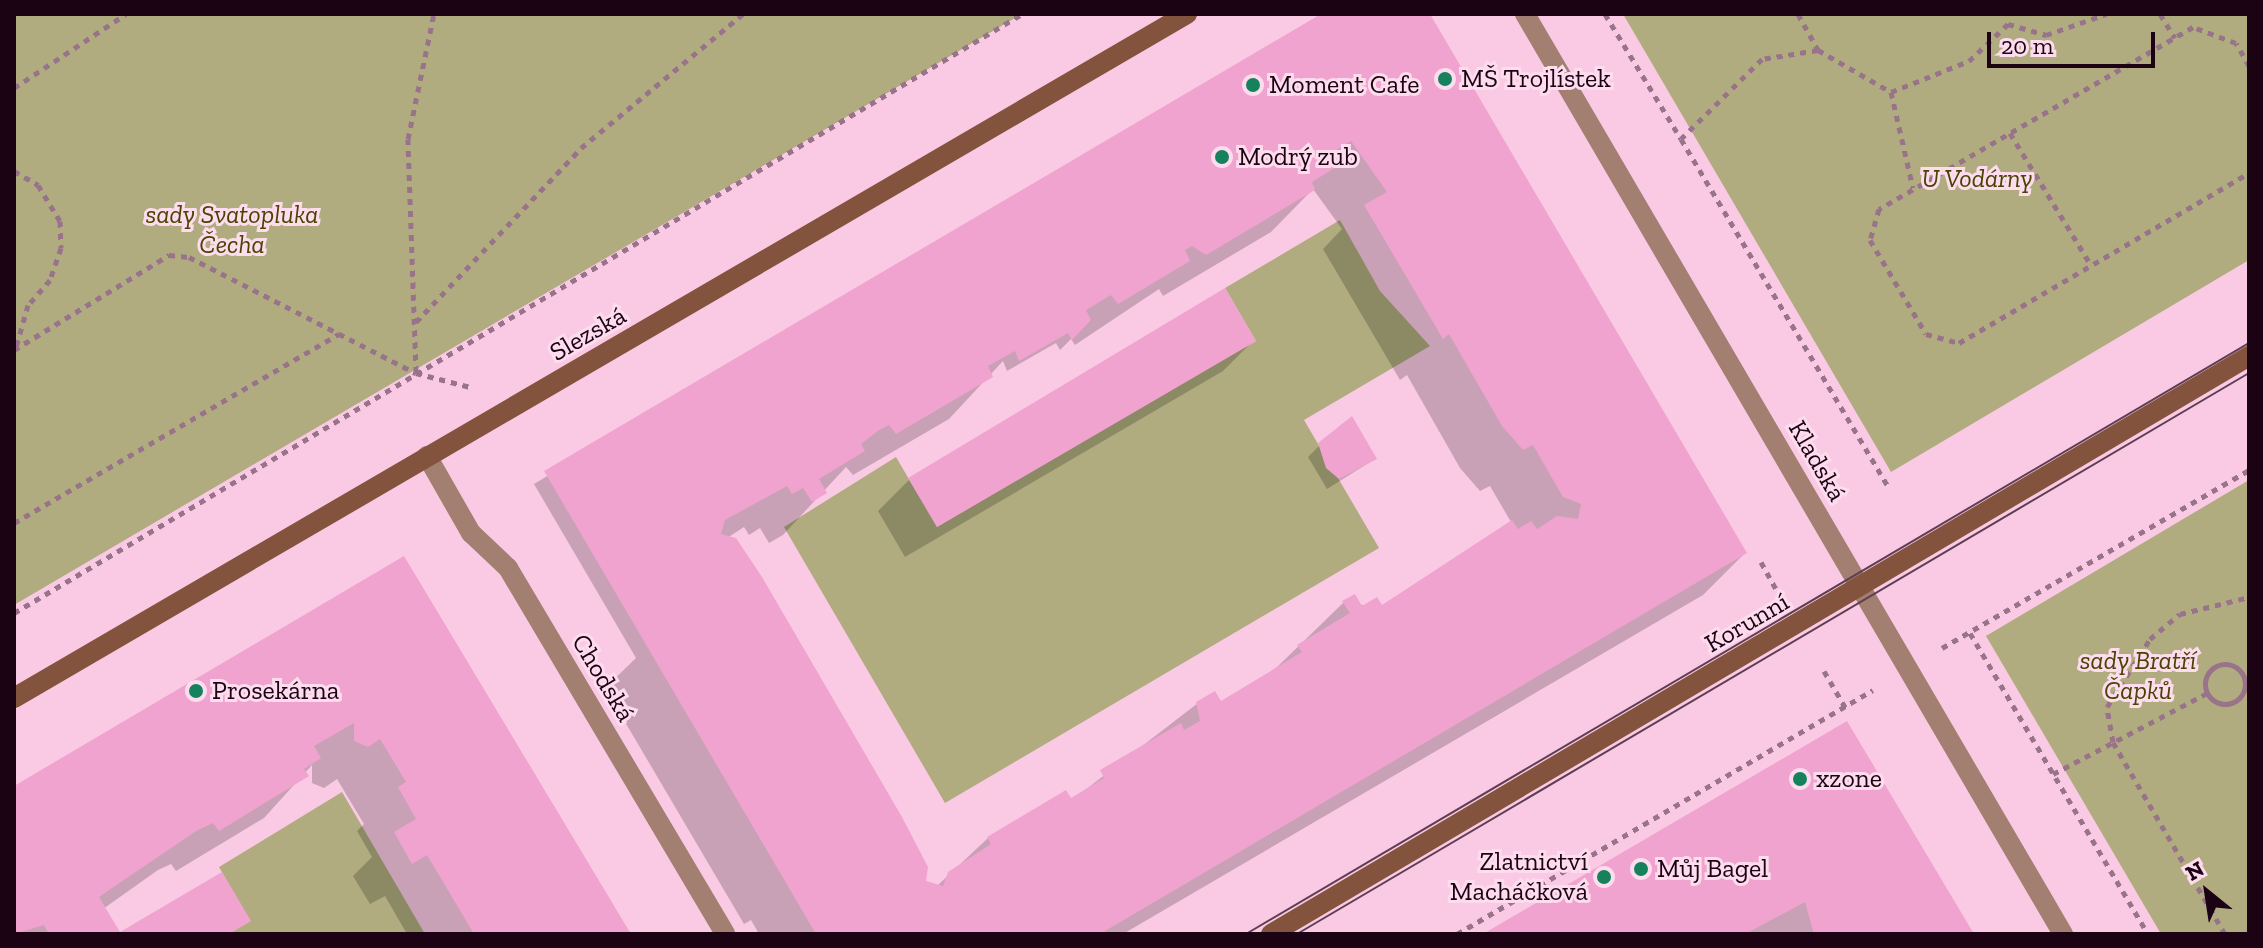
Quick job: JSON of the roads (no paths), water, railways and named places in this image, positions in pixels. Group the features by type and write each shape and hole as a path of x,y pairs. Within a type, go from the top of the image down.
{"street":[{"name":"Slezská","path":"14,698 1187,14"},
{"name":"Kladská","path":"1525,14 2063,934"},
{"name":"Korunní","path":"1271,934 2249,356"},
{"name":"Chodská","path":"427,456 471,533 508,568 725,934"}],"tram line":[{"path":"1246,934 2249,343"},
{"path":"1297,934 2249,373"}],"place":[{"name":"MŠ Trojlístek","path":"1445,79"},
{"name":"Moment Cafe","path":"1253,85"},
{"name":"Modrý zub","path":"1222,157"},
{"name":"Prosekárna","path":"196,691"},
{"name":"xzone","path":"1800,779"},
{"name":"Můj Bagel","path":"1641,869"},
{"name":"Zlatnictví Macháčková","path":"1604,877"}],"park label":[{"name":"U Vodárny","path":"1977,179"},
{"name":"sady Svatopluka Čecha","path":"232,230"},
{"name":"sady Bratří Čapků","path":"2138,676"}]}
